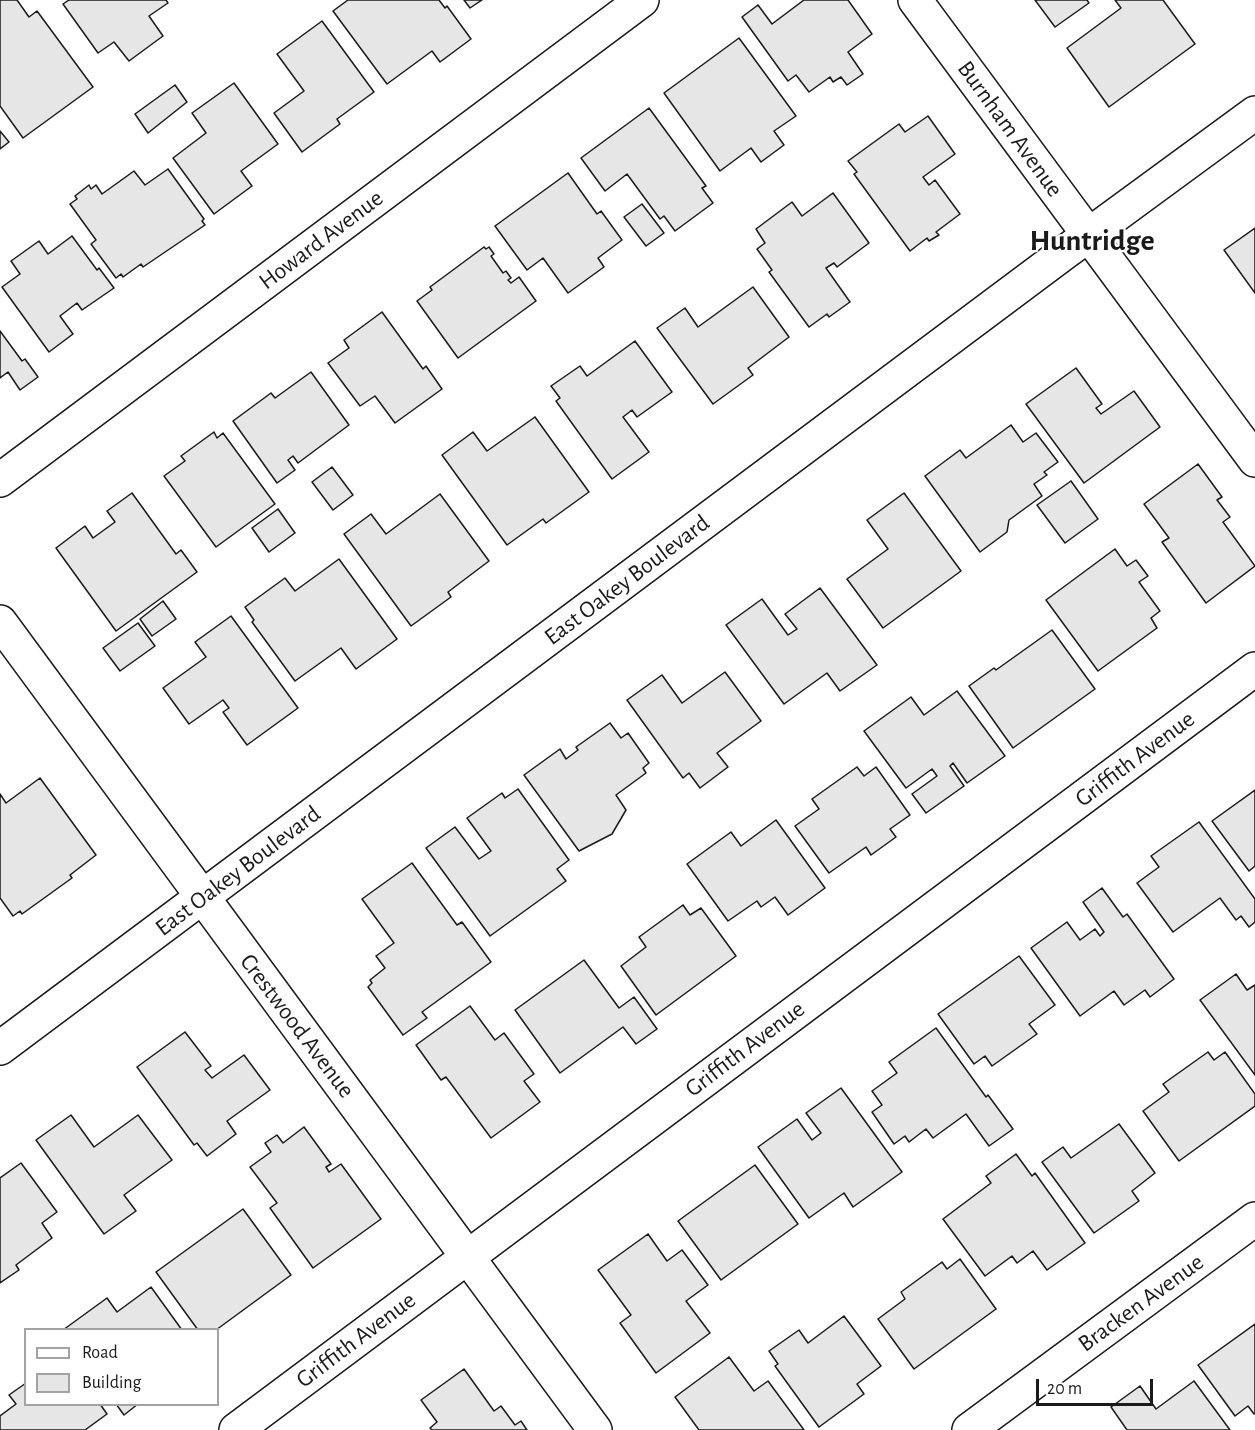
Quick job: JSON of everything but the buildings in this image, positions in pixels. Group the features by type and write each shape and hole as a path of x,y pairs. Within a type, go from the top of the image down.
{"street":[{"name":"Howard Avenue","path":"0,480 642,0"},
{"name":"Burnham Avenue","path":"915,0 1255,460"},
{"name":"East Oakey Boulevard","path":"0,1047 1054,260 1089,237 1255,113"},
{"name":"Crestwood Avenue","path":"0,622 595,1430"},
{"name":"Griffith Avenue","path":"236,1430 1255,669"},
{"name":"Bracken Avenue","path":"969,1430 1255,1219"}],"district":[{"name":"Huntridge","path":"1092,241"}]}
